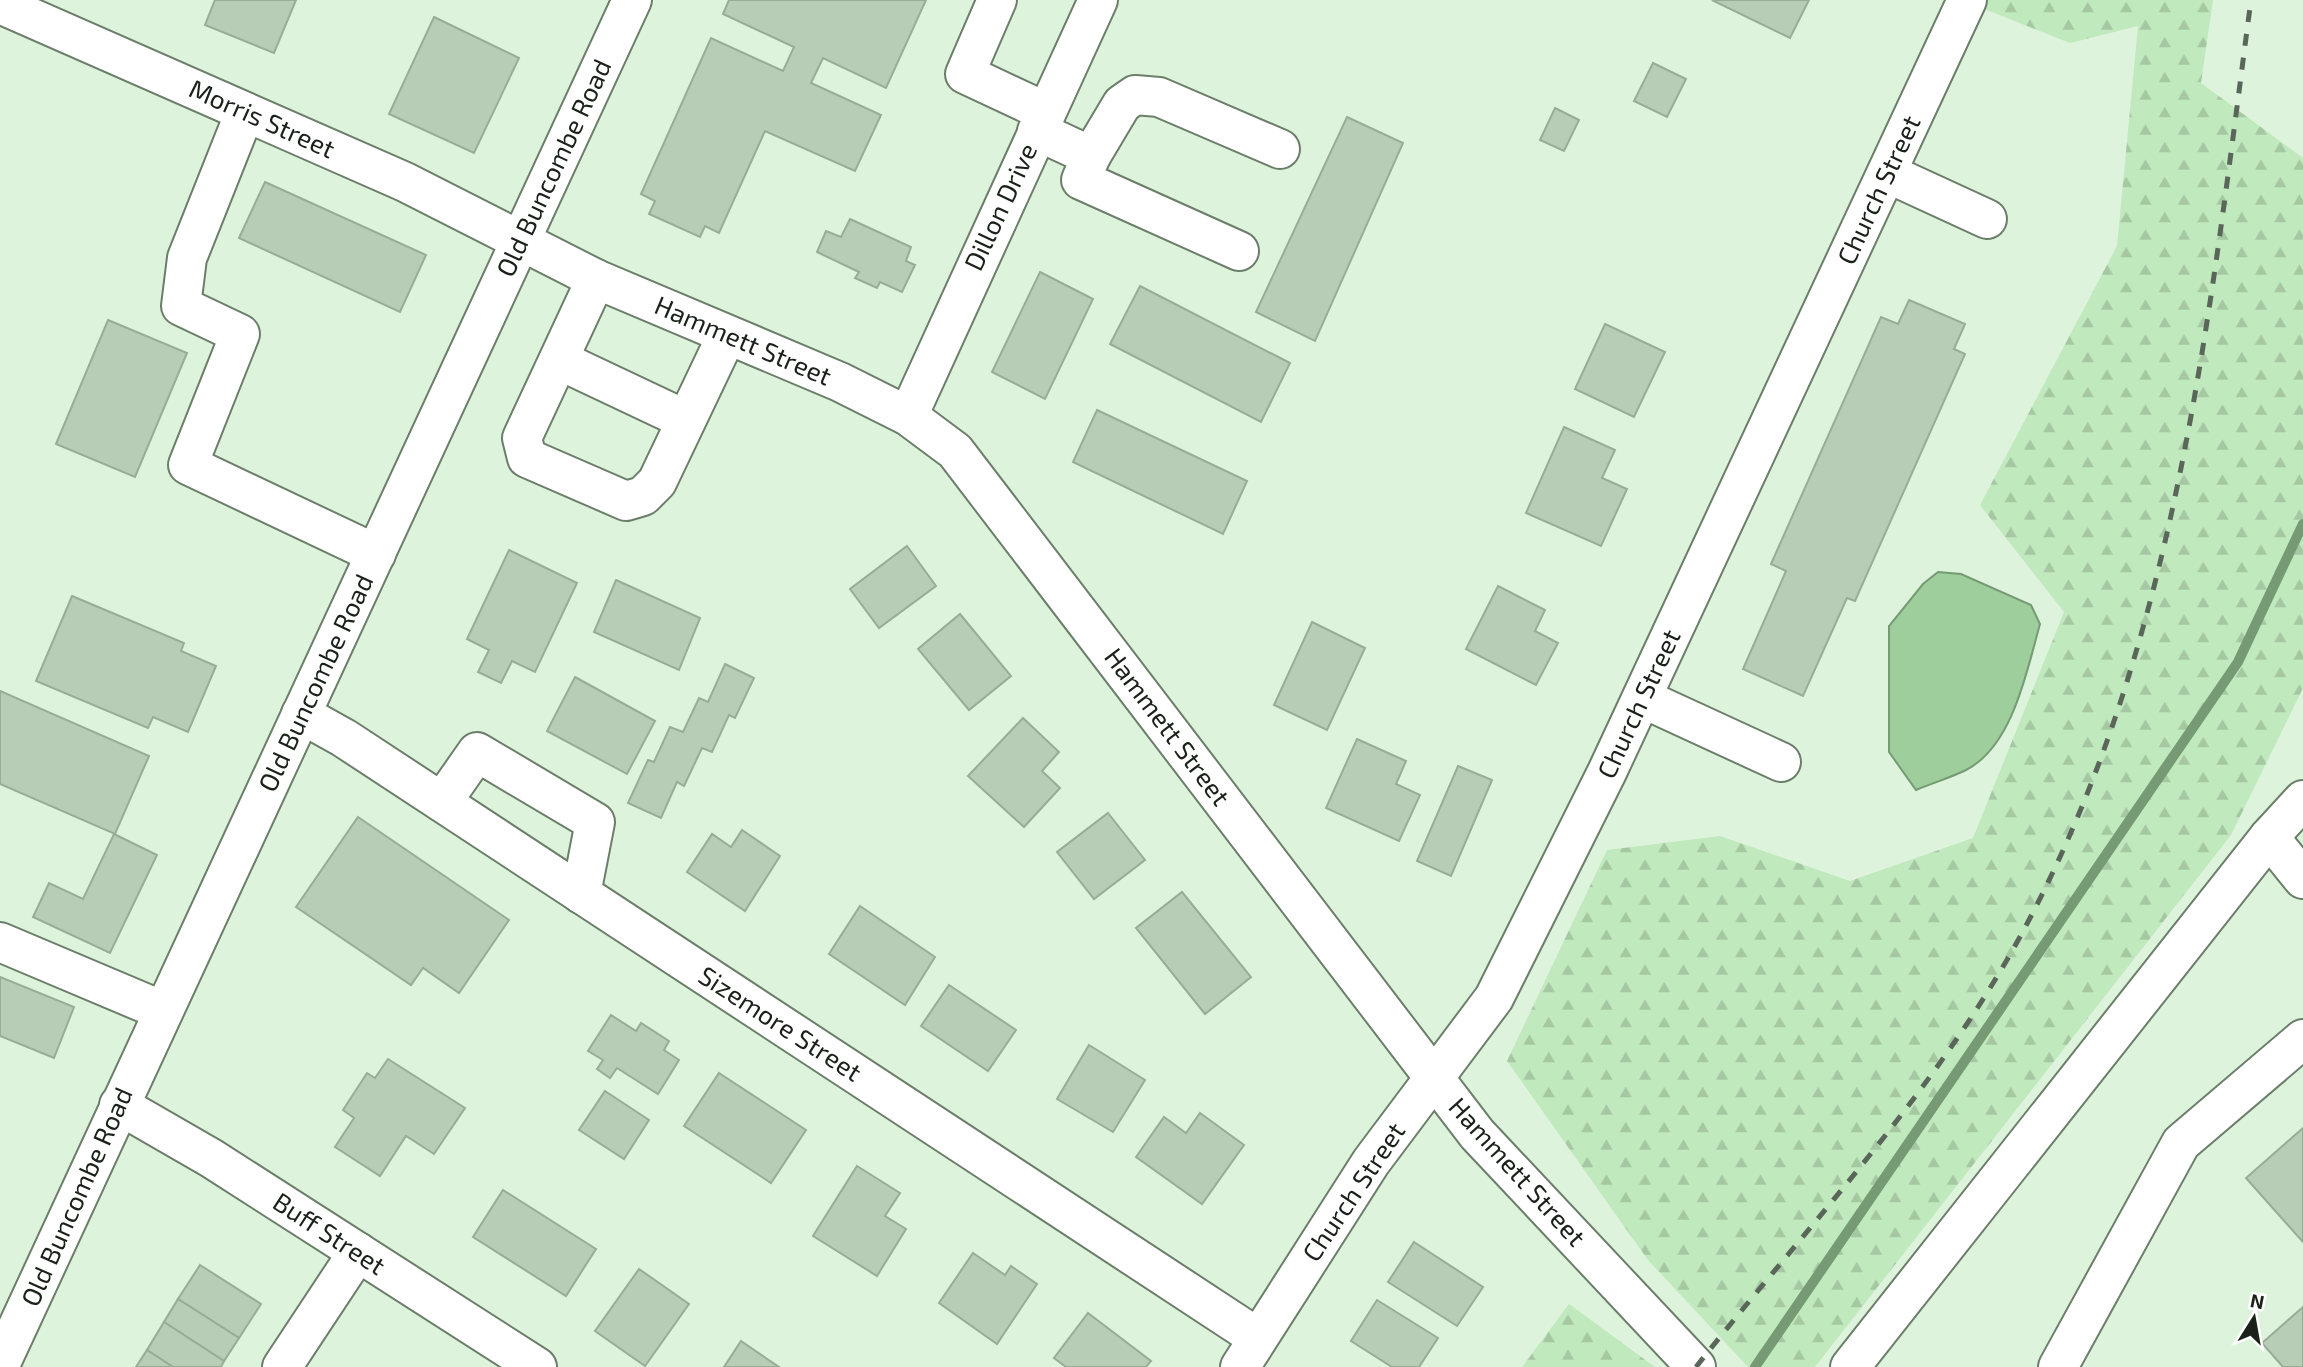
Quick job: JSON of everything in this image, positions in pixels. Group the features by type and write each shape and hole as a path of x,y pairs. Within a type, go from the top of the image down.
{"street":[{"name":"Old Buncombe Road","path":"0,1365 161,1010 376,554 632,0"},
{"path":"997,0 965,74 1091,156"},
{"name":"Dillon Drive","path":"908,416 1098,0"},
{"name":"Church Street","path":"1249,1352 1371,1162 1494,998 1642,698 1967,0"},
{"name":"Morris Street","path":"0,4 405,182 522,240"},
{"path":"1239,251 1081,180 1091,156 1122,104 1135,94 1159,97 1280,149"},
{"path":"245,112 187,258 181,306 240,334 188,465 376,554"},
{"path":"1887,173 1987,219"},
{"name":"Hammett Street","path":"522,240 596,279 840,382 908,416 966,461 1477,1134 1696,1367"},
{"path":"596,279 522,438 527,458 626,501 643,496 657,482 727,335"},
{"path":"559,360 686,421"},
{"path":"1642,698 1782,762"},
{"name":"Sizemore Street","path":"301,714 344,738 581,894 1249,1352"},
{"path":"442,802 477,752 595,822 581,894"},
{"path":"1850,1367 2269,837 2303,800"},
{"path":"2269,837 2303,879"},
{"path":"0,942 161,1010"},
{"path":"2058,1367 2181,1143 2303,1039"},
{"name":"Buff Street","path":"119,1105 211,1158 537,1367"},
{"path":"282,1367 358,1252"}],"green space":[{"path":"1980,0 2213,0 2201,83 2303,158 2303,688 2231,835 1815,1367 1748,1367 1648,1260 1507,1061 1607,850 1720,836 1850,881 1973,838 2064,612 1980,505 2117,246 2138,26 2070,43 1977,6"},
{"path":"1569,1304 1655,1367 1522,1367"}],"shaded area":[{"path":"1938,572 1961,574 2031,605 2040,624 2016,705 1996,744 1982,759 1966,770 1916,790 1889,752 1889,626 1923,584"}],"building":[{"path":"215,0 296,0 274,53 205,25"},
{"path":"729,0 926,0 886,88 823,58 811,83 881,115 855,171 765,131 719,233 705,226 700,237 649,214 655,201 641,194 711,38 783,71 794,47 723,14"},
{"path":"1712,0 1809,0 1790,38"},
{"path":"434,17 519,58 474,153 389,114"},
{"path":"1653,63 1686,79 1667,117 1634,101"},
{"path":"1555,108 1579,120 1564,151 1540,140"},
{"path":"1347,117 1403,143 1315,341 1256,312"},
{"path":"265,182 426,255 400,312 239,238"},
{"path":"850,219 911,247 906,261 915,265 902,292 880,282 877,288 855,278 859,272 817,252 826,231 841,237"},
{"path":"1040,272 1093,299 1045,399 992,372"},
{"path":"1140,286 1290,363 1261,422 1110,344"},
{"path":"1909,300 1965,324 1954,349 1965,354 1855,601 1847,598 1803,696 1743,669 1786,571 1771,564 1881,317 1898,324"},
{"path":"108,320 187,353 135,477 56,444"},
{"path":"1605,324 1665,352 1634,417 1575,389"},
{"path":"1097,410 1247,481 1223,534 1073,462"},
{"path":"1564,427 1615,450 1602,478 1627,489 1601,546 1526,513"},
{"path":"907,546 936,586 879,628 850,589"},
{"path":"509,550 577,583 535,672 512,661 501,683 478,672 489,650 467,639"},
{"path":"616,580 700,618 679,670 594,632"},
{"path":"1498,586 1545,610 1535,631 1558,643 1536,685 1466,649"},
{"path":"72,596 184,643 181,651 216,666 188,732 153,717 148,728 36,681"},
{"path":"960,614 1011,676 969,710 918,649"},
{"path":"1312,622 1365,648 1327,730 1274,705"},
{"path":"725,664 754,678 735,718 729,715 712,752 702,748 684,786 677,782 661,818 628,803 648,760 654,762 670,727 683,732 699,698 708,702"},
{"path":"575,677 655,721 627,774 547,731"},
{"path":"0,691 149,756 115,834 0,784"},
{"path":"1023,718 1059,752 1042,771 1060,788 1024,827 968,776"},
{"path":"1357,739 1406,761 1396,784 1420,795 1399,841 1326,808"},
{"path":"1458,766 1492,780 1451,876 1417,861"},
{"path":"1108,813 1145,860 1094,899 1057,852"},
{"path":"358,817 509,920 459,993 423,968 411,985 296,907"},
{"path":"742,830 780,856 745,911 687,872 712,834 731,847"},
{"path":"114,834 157,855 110,953 33,917 49,883 83,899"},
{"path":"1182,892 1251,977 1205,1014 1136,928"},
{"path":"860,906 935,957 905,1005 829,954"},
{"path":"0,977 74,1007 54,1058 0,1036"},
{"path":"949,985 1016,1030 988,1071 921,1026"},
{"path":"611,1015 636,1031 641,1023 669,1041 664,1050 679,1060 658,1094 617,1068 610,1078 597,1069 603,1060 588,1051"},
{"path":"1089,1045 1145,1080 1113,1132 1057,1099"},
{"path":"388,1059 465,1108 434,1154 406,1136 380,1176 335,1147 354,1118 343,1110 367,1073 375,1078"},
{"path":"719,1073 806,1130 771,1183 684,1126"},
{"path":"605,1091 649,1120 624,1159 579,1130"},
{"path":"1200,1113 1244,1145 1202,1204 1136,1157 1164,1117 1186,1133"},
{"path":"2303,1128 2303,1242 2246,1178"},
{"path":"857,1166 900,1193 885,1216 906,1229 877,1276 813,1236"},
{"path":"503,1190 596,1249 566,1296 473,1237"},
{"path":"1414,1242 1483,1287 1457,1326 1388,1282"},
{"path":"973,1253 1005,1275 1011,1266 1037,1284 997,1344 939,1303"},
{"path":"200,1265 261,1304 239,1338 178,1299"},
{"path":"639,1269 689,1304 645,1366 595,1331"},
{"path":"178,1299 239,1338 224,1361 164,1322"},
{"path":"1377,1300 1438,1338 1419,1367 1392,1367 1351,1341"},
{"path":"2303,1307 2303,1367 2283,1367 2262,1343"},
{"path":"1088,1313 1151,1361 1146,1367 1066,1367 1054,1358"},
{"path":"164,1322 224,1361 221,1367 173,1367 147,1350"},
{"path":"741,1341 779,1367 724,1367"},
{"path":"147,1350 173,1367 136,1367"}],"waterway":[{"path":"1755,1367 2238,662 2303,524"}],"railway":[{"path":"1696,1367 1865,1162 1945,1056 2016,944 2071,833 2115,719 2150,603 2178,484 2219,243 2251,0"}]}
